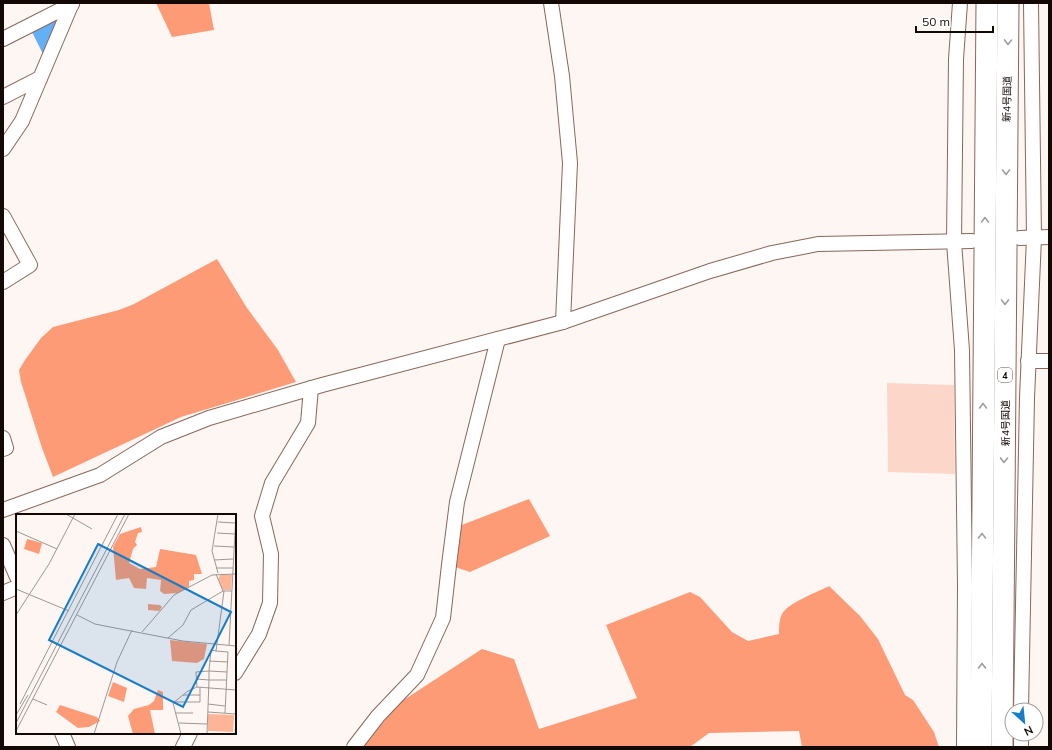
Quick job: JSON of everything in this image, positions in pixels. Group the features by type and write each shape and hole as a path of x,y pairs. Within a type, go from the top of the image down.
{"highway":[{"name":"新4号国道","path":"981,747 973,692 973,586 987,3"},
{"name":"新4号国道","path":"1007,702 1008,3"},
{"name":"新4号国道","path":"1002,747 1004,736"}],"street":[{"path":"3,39 72,3"},
{"path":"3,149 22,121 72,3"},
{"path":"551,3 562,76 570,163 563,322"},
{"path":"960,3 956,59 954,242 962,350 973,586"},
{"path":"1021,702 1028,361 1034,238 1031,3"},
{"path":"3,97 40,78"},
{"path":"3,282 30,265 4,218"},
{"path":"1020,238 1049,237"},
{"path":"3,510 100,475 161,437 209,418 311,388 563,322 710,271 772,253 818,244 972,242"},
{"path":"354,747 378,716 417,675 443,618 448,565 457,502 498,339"},
{"path":"1028,361 1049,361"},
{"path":"236,671 259,634 270,603 271,554 262,516 272,483 308,423 311,388"},
{"path":"3,438 6,448 3,449"},
{"path":"3,545 16,575"},
{"path":"3,593 16,587"},
{"path":"964,747 973,692"},
{"path":"62,734 68,747"},
{"path":"183,747 190,734"}],"shaded area":[{"path":"156,3 209,3 214,30 172,37"},
{"path":"217,259 247,308 278,350 296,382 181,417 53,477 21,382 19,370 41,338 53,327 119,310 134,304"},
{"path":"529,499 550,536 470,572 449,565 454,528"},
{"path":"829,586 860,616 878,639 905,695 913,700 934,732 939,747 802,747 799,731 709,733 690,747 363,747 399,703 482,649 514,659 539,729 637,698 606,625 690,592 700,597 732,632 748,641 779,634 780,618 785,610 800,600"}],"water":[{"path":"72,4 47,62 29,26"}],"building":[{"path":"887,383 954,385 955,474 888,472"}]}
